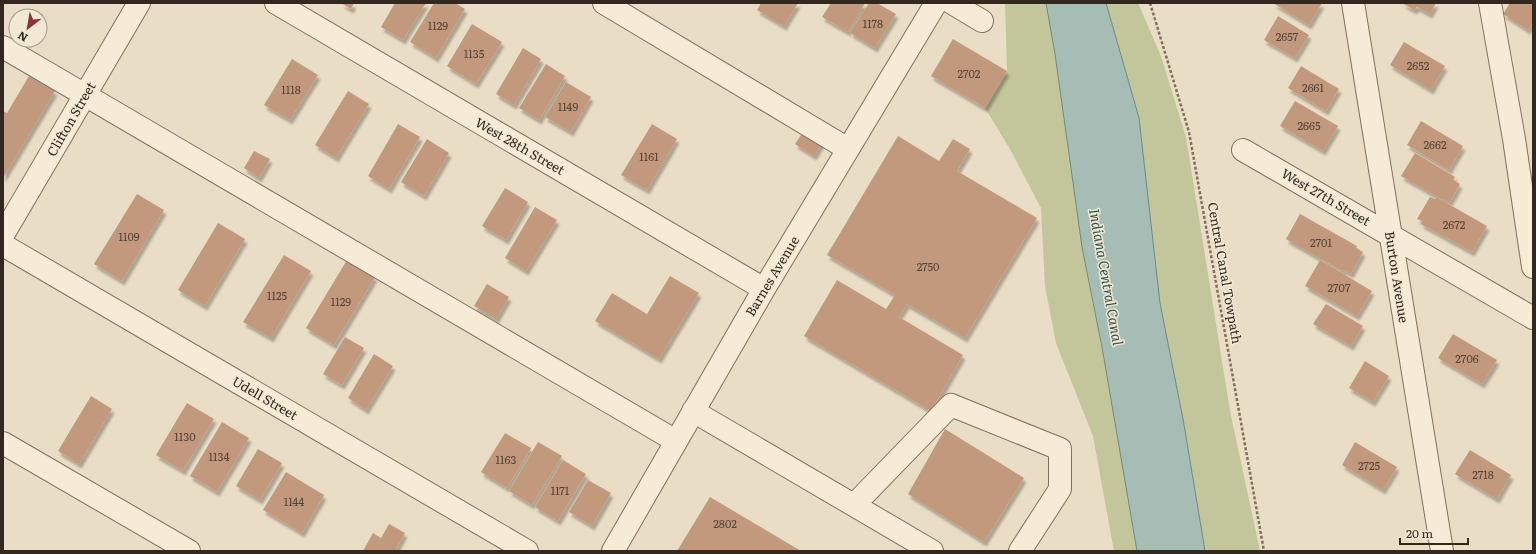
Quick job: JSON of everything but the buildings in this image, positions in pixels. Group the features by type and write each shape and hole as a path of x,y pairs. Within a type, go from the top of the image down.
{"street":[{"name":"Clifton Street","path":"3,235 139,3"},
{"name":"West 28th Street","path":"276,3 764,289"},
{"path":"604,3 848,149"},
{"name":"Barnes Avenue","path":"613,551 764,289 936,3"},
{"path":"952,3 982,21"},
{"name":"Burton Avenue","path":"1353,3 1442,551"},
{"path":"1490,3 1524,139 1533,267"},
{"path":"3,47 676,441"},
{"name":"West 27th Street","path":"1243,150 1532,315"},
{"name":"Udell Street","path":"3,245 527,551"},
{"path":"854,505 951,406 1060,449 1060,489 1020,551"},
{"path":"693,411 932,551"},
{"path":"3,443 190,551"}],"path":[{"name":"Central Canal Towpath","path":"1150,3 1189,132 1264,551"}],"green space":[{"path":"1005,3 1046,3 1055,54 1082,247 1102,347 1137,551 1114,551 1093,436 1056,343 1045,286 1041,208 1010,149 985,108 1007,71"},
{"path":"1106,3 1138,3 1161,56 1186,137 1230,411 1260,551 1205,551 1183,419 1160,303 1139,118"}],"water":[{"name":"Indiana Central Canal","path":"1046,3 1106,3 1139,118 1160,303 1183,419 1205,551 1137,551 1102,347 1082,247 1055,54"}]}
